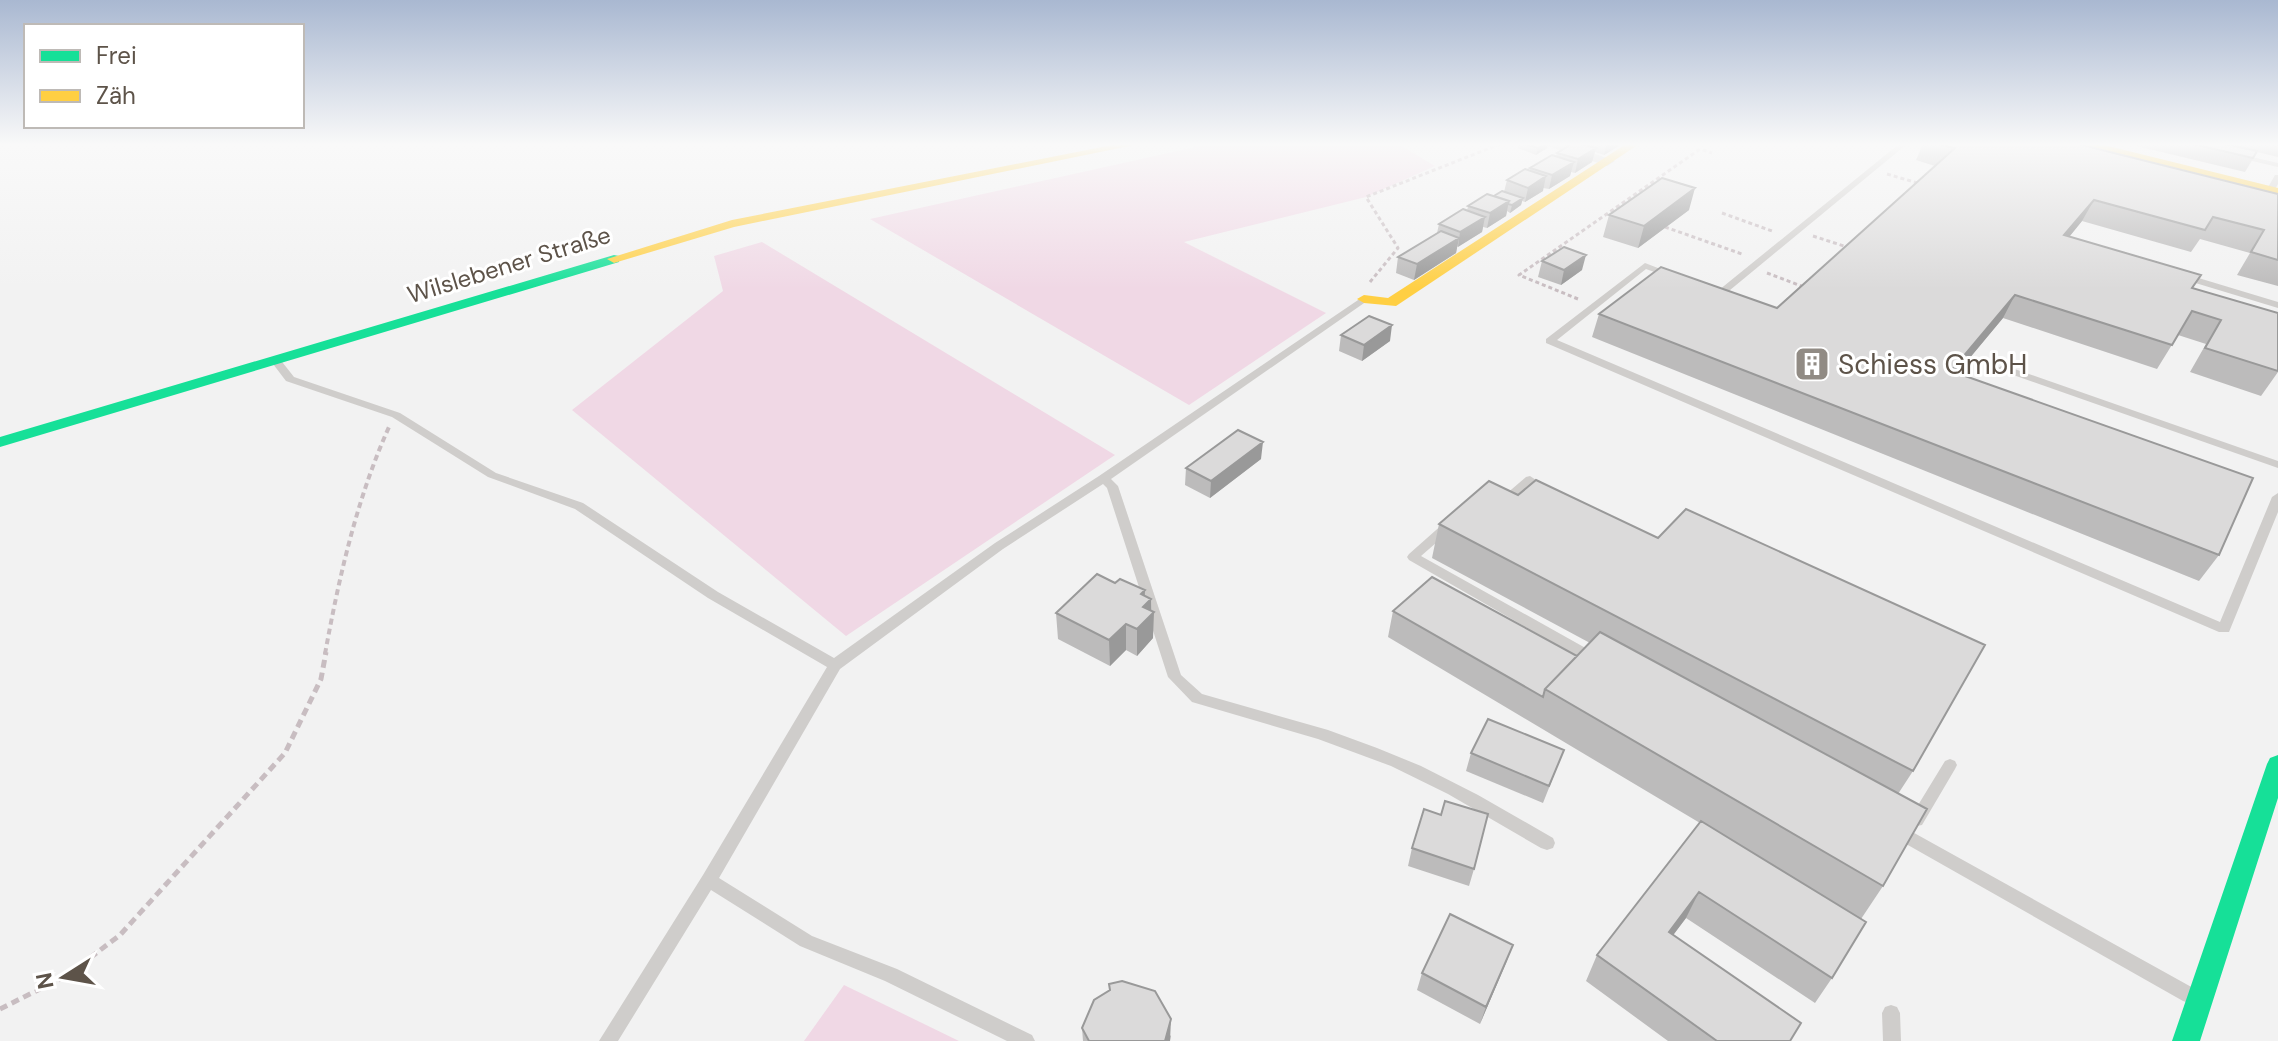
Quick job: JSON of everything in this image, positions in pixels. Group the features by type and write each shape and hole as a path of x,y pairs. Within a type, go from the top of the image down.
{"street":[{"name":"Wilslebener Straße","path":"0,442 762,217 886,193"},
{"path":"1364,299 1391,303 1559,193"},
{"path":"2186,1041 2278,764"}],"lane":[{"path":"1696,284 1721,293 1843,193"},
{"path":"2270,210 2262,208 2271,193"},
{"path":"1683,280 1645,266 1550,341 2224,629 2278,497"},
{"path":"2177,275 2278,305"},
{"path":"608,1041 709,880 835,665 999,546 1103,479 1364,299"},
{"path":"275,360 290,379 396,415 492,475 579,506 713,595 835,665"},
{"path":"2003,368 2278,465"},
{"path":"1103,479 1112,486 1175,677 1183,688 1197,698 1322,734 1395,761 1475,801 1547,843"},
{"path":"1487,504 1501,505 1530,480"},
{"path":"1463,512 1413,557 1605,665"},
{"path":"1907,836 1950,765"},
{"path":"1880,821 2200,1001"},
{"path":"709,880 806,941 891,975 1026,1041"},
{"path":"1891,1013 1892,1041"}],"path":[{"path":"1364,299 1366,288 1378,269 1398,248 1375,216 1366,197 1377,193"},
{"path":"1593,305 1519,275 1637,193"},
{"path":"1722,213 1857,250"},
{"path":"1665,227 1813,290"},
{"path":"0,1009 66,976 120,935 285,753 321,679 335,598 354,529 382,437 396,415"}],"shaded area":[{"path":"989,193 1376,193 1184,242 1326,313 1189,405 870,219"},
{"path":"762,242 1115,455 846,636 572,410 723,291 714,256"},
{"path":"844,985 959,1041 804,1041"}],"building":[{"path":"1507,193 1523,198 1512,205 1494,196"},
{"path":"1641,193 1689,193 1644,226 1609,215"},
{"name":"Schiess GmbH","path":"1905,193 2278,194 2278,260 2251,252 2264,230 2213,217 2205,230 2094,200 2064,235 2201,275 2192,288 2278,313 2278,371 2205,348 2221,320 2192,311 2172,345 2015,295 1951,371 2253,478 2219,555 1599,314 1661,267 1777,308"},
{"path":"1487,194 1509,201 1490,213 1468,206"},
{"path":"1463,209 1485,217 1460,232 1439,224"},
{"path":"1441,231 1459,238 1417,264 1398,257"},
{"path":"1564,247 1586,255 1564,270 1542,261"},
{"path":"1369,316 1392,325 1364,345 1341,335"},
{"path":"1238,430 1263,442 1211,481 1186,468"},
{"path":"1536,480 1658,538 1686,509 1985,645 1913,771 1439,524 1489,481 1518,495"},
{"path":"1097,574 1115,583 1120,579 1145,590 1141,594 1151,599 1143,607 1154,612 1137,629 1126,624 1109,640 1056,613"},
{"path":"1432,577 1577,656 1545,689 1543,697 1393,611"},
{"path":"1600,632 1927,809 1883,886 1545,689"},
{"path":"1488,719 1564,750 1549,786 1471,753"},
{"path":"1445,801 1488,814 1474,869 1412,848 1424,809 1441,815"},
{"path":"1701,821 1866,922 1832,978 1699,892 1669,932 1801,1023 1790,1041 1717,1041 1597,955"},
{"path":"1450,914 1513,945 1486,1007 1422,973"},
{"path":"1122,981 1155,991 1171,1019 1165,1041 1089,1041 1082,1028 1094,1000 1110,990 1109,984"}],"traffic: fast":[{"path":"0,442 614,259"},
{"path":"2186,1041 2278,764"}],"traffic: slow":[{"path":"614,259 732,224 889,193"},
{"path":"1364,299 1391,303 1559,193"}],"place":[{"name":"Schiess GmbH","path":"1812,364"}]}
